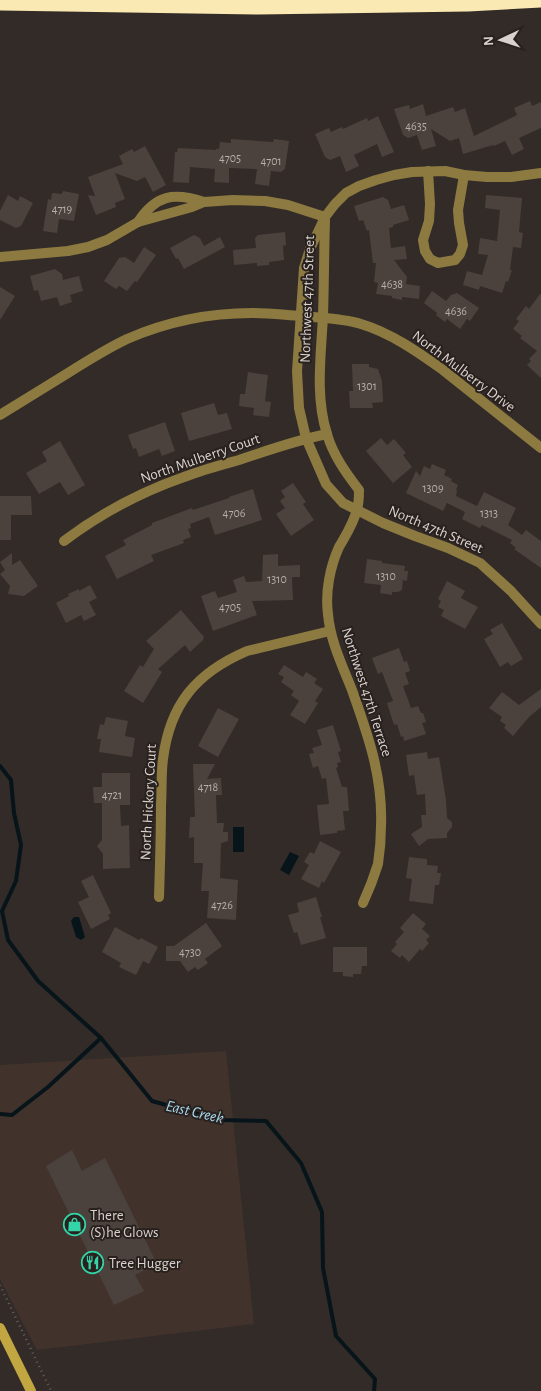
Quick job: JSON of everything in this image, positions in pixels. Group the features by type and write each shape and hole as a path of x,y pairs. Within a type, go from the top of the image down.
{"highway":[{"path":"0,2 258,8 392,6 541,0"}],"main road":[{"path":"0,1328 31,1391"}],"street":[{"path":"428,171 430,204 429,221 424,240 425,251 430,259 438,263 455,260 460,254 462,245 458,210 464,175"},
{"path":"0,256 68,251 88,247 107,240 138,222 204,202 233,200 265,201 288,205 325,217 335,204 359,186 394,175 446,171 464,175 511,177 541,173"},
{"path":"138,222 145,211 154,203 164,199 176,197 190,198 204,202"},
{"name":"Northwest 47th Street","path":"325,217 310,249 304,268 297,371 299,408 306,438 326,484 343,503 357,509"},
{"name":"Northwest 47th Street","path":"325,217 321,414 332,450 359,490 357,509 352,524 339,549 330,577"},
{"name":"North Mulberry Drive","path":"0,415 127,339 162,326 196,318 234,313 270,313 323,317 360,324 394,339 443,370 541,448"},
{"name":"North Mulberry Court","path":"64,541 111,509 186,476 306,438 327,434"},
{"name":"North 47th Street","path":"357,509 383,523 448,548 480,564 511,591 541,624"},
{"name":"Northwest 47th Terrace","path":"330,577 327,594 330,631 366,729 380,782 382,811 378,862 363,903"},
{"name":"North Hickory Court","path":"160,897 162,762 167,735 180,705 188,693 209,672 236,656 247,651 330,631"}],"path":[{"path":"0,1285 51,1391"}],"shaded area":[{"path":"233,827 244,827 244,852 233,852"},
{"path":"290,852 299,856 289,875 280,870"},
{"path":"74,917 79,917 85,937 81,940 76,937 71,921"},
{"path":"226,1051 254,1324 37,1350 0,1279 0,1065"}],"building":[{"path":"530,101 532,106 541,102 541,128 519,138 524,149 512,155 505,141 494,146 463,154 459,138 450,141 431,129 436,146 422,150 417,135 408,138 403,135 394,109 409,105 410,109 423,104 426,116 453,107 455,112 465,108 474,136 517,115 514,108"},
{"path":"378,116 394,152 382,157 377,144 354,155 359,166 346,172 340,156 330,160 325,157 315,134 329,128 331,132 342,127 343,129 367,118 368,121"},
{"path":"231,139 273,142 274,139 289,141 285,169 281,172 271,171 269,186 255,184 257,169 229,168 229,183 214,182 215,169 190,167 189,183 173,182 175,152 177,152 178,148 216,150 219,149 220,142 231,143"},
{"path":"145,146 166,185 153,192 145,177 137,181 115,173 125,199 115,203 116,207 96,215 88,195 95,196 88,177 123,164 119,156 132,149 134,152"},
{"path":"63,191 79,194 74,221 59,219 57,233 43,231 48,199 51,200 52,193 62,194"},
{"path":"8,195 18,201 20,196 33,203 21,226 16,228 0,220 0,211"},
{"path":"486,195 522,198 519,232 523,233 521,248 513,247 510,270 512,270 502,293 480,286 479,290 463,285 467,271 482,275 488,255 478,254 480,238 497,241 500,210 485,208"},
{"path":"383,197 388,200 391,209 404,205 409,220 389,228 391,248 405,246 407,259 394,260 407,277 406,284 420,286 419,299 402,297 402,300 392,298 392,296 376,294 378,283 374,282 376,263 373,263 369,230 367,231 363,220 359,221 354,206"},
{"path":"285,232 284,260 269,262 269,265 257,266 257,263 234,265 233,250 256,248 255,238 258,235"},
{"path":"194,235 200,238 204,246 220,237 225,247 184,269 170,248"},
{"path":"144,247 156,255 137,282 135,281 127,291 119,286 116,289 104,281 119,258 125,257 134,263"},
{"path":"55,269 62,274 63,280 79,276 83,291 70,295 72,302 60,306 57,297 41,301 38,290 34,291 30,276"},
{"path":"0,287 15,296 0,320"},
{"path":"432,291 446,301 451,295 457,293 479,308 470,321 467,319 460,329 447,319 445,322 424,303"},
{"path":"541,293 541,378 527,365 531,361 529,359 537,351 520,338 522,336 513,329 519,321 516,319 526,306 529,309"},
{"path":"352,364 369,364 369,367 378,369 382,381 383,402 372,403 373,408 350,408 349,391 353,391"},
{"path":"248,372 268,375 265,401 271,402 269,417 253,415 254,408 239,406 240,394 245,394"},
{"path":"214,403 218,415 227,413 232,429 189,441 181,413"},
{"path":"165,422 175,451 162,456 159,449 139,457 136,448 133,449 128,435"},
{"path":"381,438 387,445 394,439 406,453 403,455 412,467 393,483 366,451"},
{"path":"60,441 85,485 68,495 60,482 39,494 26,473 47,461 42,452"},
{"path":"432,464 446,470 444,475 458,485 456,496 477,506 484,492 516,508 508,525 522,535 526,530 541,541 541,568 514,549 516,548 510,543 512,540 482,525 480,528 462,519 465,512 447,503 443,511 406,493 416,471 420,476 424,466 430,469"},
{"path":"293,483 306,502 303,504 314,520 291,536 276,514 285,508 280,501 285,497 281,491"},
{"path":"253,489 262,520 215,535 209,517 190,524 191,528 188,529 191,537 183,540 184,543 151,555 154,561 117,579 105,556 126,545 123,540 152,525 152,523"},
{"path":"0,496 31,496 32,515 11,515 11,540 0,540"},
{"path":"12,553 12,565 20,560 38,586 24,596 8,594 10,586 0,574 5,570 0,562"},
{"path":"278,554 278,566 300,565 300,577 292,577 293,600 252,601 257,615 213,631 201,596 215,591 218,598 237,592 233,580 244,576 246,582 262,581 263,555"},
{"path":"367,559 405,566 404,571 408,571 407,581 403,580 402,590 392,592 392,595 380,593 381,585 364,583"},
{"path":"447,581 465,591 461,598 478,607 465,629 441,616 444,610 438,607 441,601 438,599"},
{"path":"90,585 97,598 89,602 96,615 84,621 81,615 66,623 56,603 69,596 68,594"},
{"path":"181,610 204,637 203,640 190,652 185,645 158,669 162,672 143,703 124,691 140,665 143,667 154,649 146,641"},
{"path":"502,623 523,659 511,666 508,662 500,667 484,639 493,634 490,630"},
{"path":"399,648 404,662 407,661 410,671 405,673 409,684 403,686 411,708 418,706 426,722 422,723 426,734 404,741 397,724 394,725 387,703 393,701 382,672 378,674 372,658"},
{"path":"284,665 303,677 306,672 317,679 314,683 323,689 315,701 318,703 305,724 290,715 299,701 291,695 294,691 281,682 284,677 278,674"},
{"path":"541,689 541,707 529,717 513,736 504,728 506,725 500,721 502,717 489,708 502,692 519,705"},
{"path":"218,708 239,719 218,757 198,746"},
{"path":"106,717 128,721 125,736 135,738 132,757 99,752 101,739 97,739 100,724 104,725"},
{"path":"333,725 341,751 338,752 341,762 337,763 338,767 336,768 342,787 347,787 349,811 343,811 345,830 320,835 317,805 329,804 326,778 322,779 318,766 313,768 309,754 314,753 312,748 322,745 317,730"},
{"path":"427,752 428,759 439,757 447,818 452,822 452,827 447,833 447,838 428,839 419,846 411,834 422,827 421,815 426,815 425,794 417,795 414,775 409,776 406,755"},
{"path":"193,764 215,764 207,779 221,778 222,795 216,795 217,823 224,823 223,832 228,832 228,841 221,843 220,878 238,880 236,920 207,918 209,891 201,891 203,863 194,863 194,837 189,838 190,817 195,817"},
{"path":"102,773 130,773 130,805 120,805 121,826 129,825 130,868 103,869 103,854 97,846 102,840 102,803 94,803 93,787 102,787"},
{"path":"320,841 341,852 324,883 322,881 319,888 301,879 309,865 304,862 310,852 314,854"},
{"path":"409,857 427,859 427,865 438,866 437,873 441,873 439,885 435,885 433,904 409,901 412,879 406,878"},
{"path":"93,875 111,913 108,915 110,919 91,929 78,902 89,897 81,881"},
{"path":"316,897 326,938 301,945 297,932 294,933 288,915 299,912 297,903"},
{"path":"413,913 426,924 422,929 430,936 426,940 429,943 422,951 420,949 409,962 402,955 400,958 391,951 397,944 395,942 404,932 400,928"},
{"path":"206,923 222,946 205,959 208,963 198,970 195,967 188,972 180,961 166,961 166,946 174,946"},
{"path":"115,927 139,940 141,938 158,947 149,964 143,961 136,975 119,967 121,963 102,952"},
{"path":"333,947 367,947 367,966 362,966 361,974 353,974 353,977 343,976 343,972 333,972"},
{"path":"72,1150 82,1171 105,1158 157,1264 135,1275 144,1291 114,1305 46,1166"}],"waterway":[{"path":"0,766 11,780 14,813 21,845 16,881 2,911 8,940 38,981 101,1038"},
{"name":"East Creek","path":"0,1114 12,1115 48,1087 101,1038 152,1101 220,1120 266,1121 301,1163 322,1212 323,1268 336,1336 375,1379 374,1391"}],"place":[{"name":"There (S)he Glows","path":"74,1224"},
{"name":"Tree Hugger","path":"93,1263"}]}
